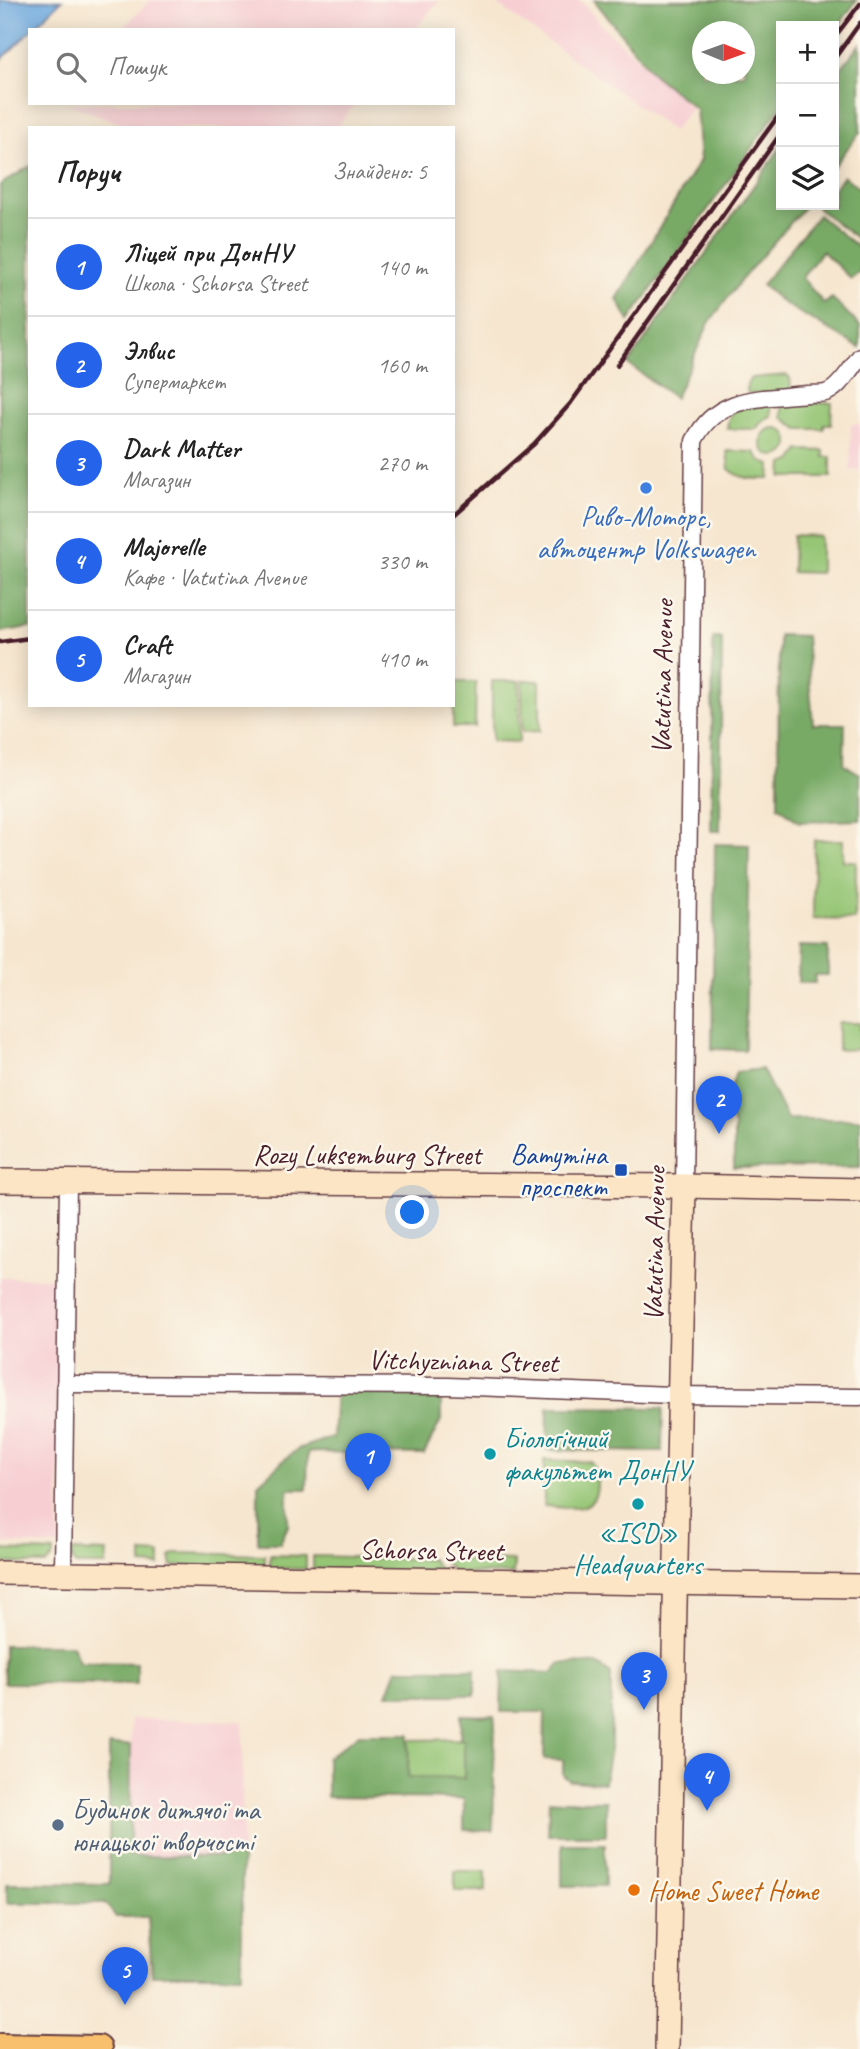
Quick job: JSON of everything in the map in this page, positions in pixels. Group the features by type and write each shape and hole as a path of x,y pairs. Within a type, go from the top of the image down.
{"main road":[{"path":"0,2047 97,2049"}],"street":[{"name":"Vatutina Avenue","path":"667,2049 668,1882 681,1395 695,440 703,425 712,416 732,403 825,394 833,389 860,356"},
{"name":"Rozy Luksemburg Street","path":"0,1181 684,1186 860,1190"},
{"path":"63,1573 68,1182"},
{"name":"Vitchyzniana Street","path":"65,1384 448,1386 681,1395 860,1397"},
{"name":"Schorsa Street","path":"0,1573 860,1587"}],"shaded area":[{"path":"150,0 439,0 417,28 123,28"},
{"path":"491,0 580,0 603,27 691,108 673,131"},
{"path":"71,105 354,105 338,126 128,126"},
{"path":"851,424 860,424 860,470 850,470"},
{"path":"0,1278 58,1278 59,1546 0,1543"},
{"path":"131,1719 243,1721 242,1857 130,1856"}],"green space":[{"path":"594,0 857,0 839,25 839,21 776,21 776,113 629,321 617,299 700,160 696,109 654,75"},
{"path":"860,44 860,132 839,159 839,84 839,71"},
{"path":"776,154 776,210 802,210 742,279 709,323 675,398 628,364"},
{"path":"28,167 28,627 0,632 0,185"},
{"path":"844,176 860,189 860,241 820,210 839,210 839,182"},
{"path":"818,215 860,249 860,272 851,279 822,251 802,278 824,304 832,298 860,326 860,348 783,303 762,285"},
{"path":"787,375 791,387 788,391 752,394 747,392 747,384 751,378"},
{"path":"782,403 832,403 831,424 824,424 824,429 798,429 782,417"},
{"path":"749,405 771,406 771,416 762,421 756,429 727,429 732,412"},
{"path":"775,428 785,432 789,442 785,452 775,456 765,452 761,442 765,432"},
{"path":"800,450 824,451 824,457 831,457 831,477 782,477 783,464 792,461"},
{"path":"727,451 754,452 760,460 771,465 770,479 748,478 734,473 729,469"},
{"path":"793,535 820,536 820,573 792,572"},
{"path":"779,635 806,636 813,724 845,724 844,764 860,774 860,820 799,822 778,806"},
{"path":"713,638 722,638 720,831 711,831"},
{"path":"522,680 540,681 540,731 522,732"},
{"path":"492,681 519,681 519,742 492,741"},
{"path":"455,682 476,682 475,727 453,727"},
{"path":"814,840 843,840 843,861 856,861 855,920 813,919"},
{"path":"715,844 749,845 745,1050 712,1049"},
{"path":"799,946 828,947 828,975 815,975 815,983 798,983"},
{"path":"838,1023 860,1023 860,1049 838,1050"},
{"path":"762,1069 787,1119 860,1119 860,1167 734,1168 734,1127 726,1102 736,1072"},
{"path":"336,1389 441,1389 441,1420 424,1454 308,1452 307,1489 288,1489 288,1526 280,1543 258,1543 258,1484 300,1448 333,1437"},
{"path":"548,1407 663,1408 662,1452 547,1450"},
{"path":"544,1460 591,1462 596,1470 597,1481 596,1494 592,1501 571,1508 544,1506"},
{"path":"0,1550 54,1552 46,1564 0,1563"},
{"path":"71,1551 107,1552 106,1565 76,1565"},
{"path":"142,1553 160,1554 160,1566 142,1565"},
{"path":"176,1553 265,1555 265,1568 172,1566 170,1557"},
{"path":"270,1555 306,1556 306,1569 270,1568"},
{"path":"313,1556 431,1559 444,1573 313,1569"},
{"path":"442,1559 514,1561 513,1574 454,1573"},
{"path":"4,1645 72,1645 79,1662 137,1663 137,1684 4,1683"},
{"path":"561,1663 597,1664 611,1674 611,1744 604,1783 570,1781 563,1775 563,1760 544,1759 545,1712 501,1712 502,1671 552,1673"},
{"path":"397,1669 475,1669 475,1695 387,1695"},
{"path":"461,1715 495,1716 493,1831 464,1830 464,1799 327,1797 327,1758 359,1734 409,1734 408,1777 464,1778 464,1740 460,1739"},
{"path":"464,1739 464,1778 408,1777 408,1740"},
{"path":"109,1745 131,1745 130,1856 242,1857 242,1975 152,1975 148,1917 116,1917 105,1903 7,1903 7,1883 109,1884"},
{"path":"549,1801 606,1801 606,1835 548,1835"},
{"path":"562,1844 605,1844 605,1886 562,1886"},
{"path":"455,1871 486,1871 486,1891 455,1891"}],"water":[{"path":"0,0 62,0 34,28 28,28 28,33 0,61"}],"railway":[{"path":"839,31 860,4"},
{"path":"839,52 860,23"},
{"path":"455,513 534,444 570,404 776,119"},
{"path":"617,365 776,140"},
{"path":"0,642 28,638"}],"place":[{"name":"Риво-Моторс, автоцентр Volkswagen","path":"646,488"},
{"name":"Элвис","path":"719,1134"},
{"name":"Ватутіна проспект","path":"621,1170"},
{"name":"Біологічний факультет ДонНУ","path":"490,1454"},
{"name":"Ліцей при ДонНУ","path":"368,1491"},
{"name":"«ISD» Headquarters","path":"638,1504"},
{"name":"Dark Matter","path":"644,1710"},
{"name":"Majorelle","path":"707,1811"},
{"name":"Будинок дитячої та юнацької творчості","path":"58,1825"},
{"name":"Home Sweet Home","path":"634,1890"},
{"name":"Craft","path":"125,2005"}]}
